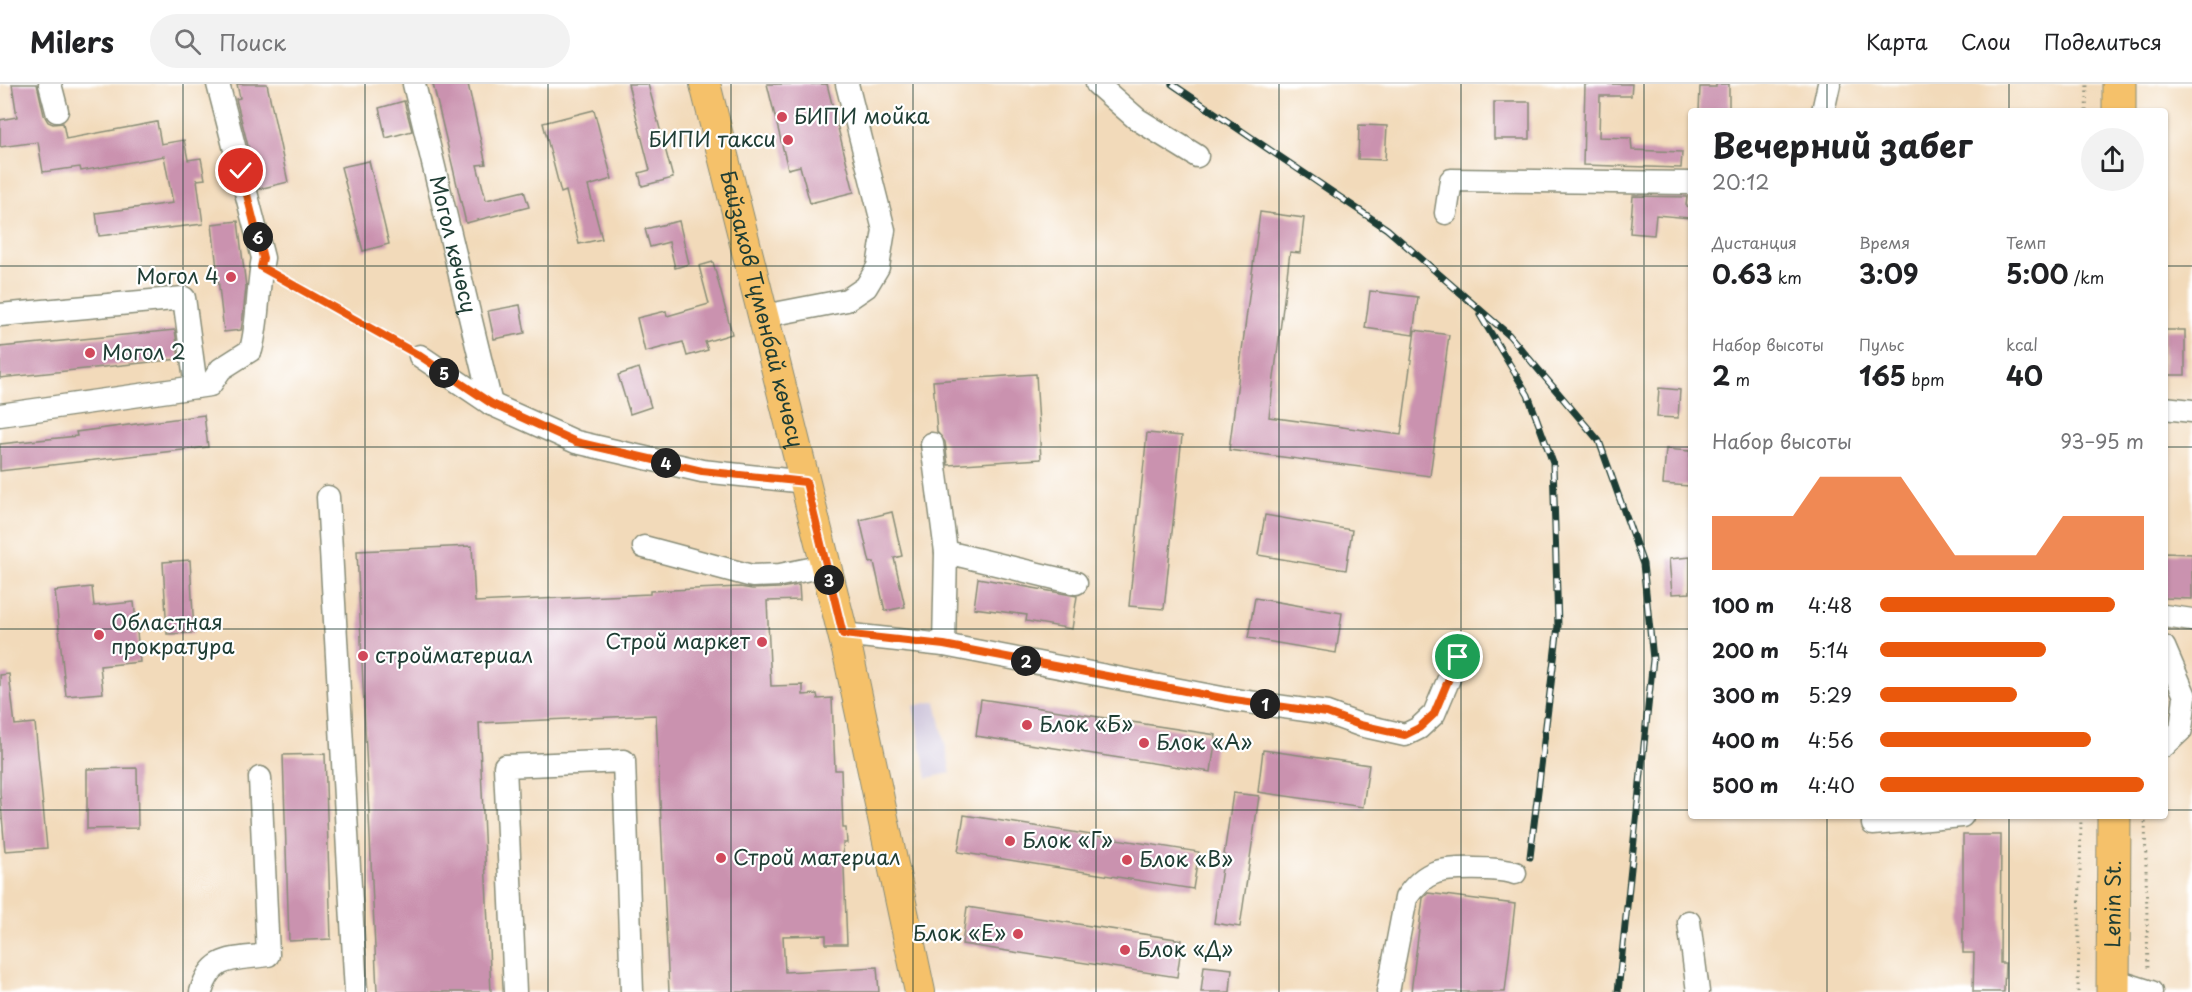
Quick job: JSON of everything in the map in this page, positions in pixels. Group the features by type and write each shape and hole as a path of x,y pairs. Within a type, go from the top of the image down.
{"highway":[{"path":"2119,84 2119,108"},
{"name":"Lenin St.","path":"2113,986 2114,819"}],"main road":[{"name":"Байзаков Түмөнбай көчөсү","path":"705,84 843,634 920,992"}],"street":[{"path":"50,84 57,111"},
{"path":"0,415 210,385 221,369 251,350 257,326 263,258 218,84"},
{"name":"Могол көчөсү","path":"414,84 492,404"},
{"path":"764,316 847,300 866,287 878,267 884,230 847,84"},
{"path":"1097,84 1137,119 1197,156"},
{"path":"1824,108 1829,84"},
{"path":"1446,213 1451,180 1688,183"},
{"path":"0,315 184,298 196,387"},
{"path":"420,356 492,404 576,442 702,471 806,482"},
{"path":"2168,408 2192,411"},
{"path":"932,444 946,552 944,645"},
{"path":"328,497 356,992"},
{"path":"644,547 752,576 780,574 825,566"},
{"path":"946,552 1076,583"},
{"path":"2168,617 2192,620"},
{"path":"843,634 944,645 1227,699 1327,713 1360,725 1405,735 1419,728 1434,714 1458,657"},
{"path":"2168,656 2185,696 2181,730 2168,742"},
{"path":"515,992 505,766 624,761 632,992"},
{"path":"201,992 206,976 218,964 268,955 260,778"},
{"path":"1873,824 1926,819"},
{"path":"1388,992 1406,898 1414,886 1435,872 1499,868 1515,873"},
{"path":"1689,922 1698,992"},
{"path":"2113,986 2150,991"}],"path":[{"path":"2086,84 2086,108"},
{"path":"261,267 420,356"},
{"path":"2078,992 2081,819"},
{"path":"2145,819 2150,991"}],"shaded area":[{"path":"936,701 951,773 927,778 913,706"}],"building":[{"path":"12,84 37,84 44,115 48,122 63,123 66,139 157,122 161,144 184,140 188,160 201,158 205,179 197,180 203,224 99,236 96,213 173,203 164,156 81,171 80,167 43,172 38,142 0,147 0,120 17,117"},
{"path":"237,84 267,84 288,182 259,189 236,99 240,98"},
{"path":"433,84 468,84 486,164 477,165 486,200 524,191 529,207 466,223"},
{"path":"628,84 648,84 673,178 642,186 639,173 650,170"},
{"path":"767,84 827,84 854,192 810,203 800,166 788,169"},
{"path":"1585,84 1632,84 1631,96 1600,96 1599,137 1631,138 1632,150 1682,152 1681,168 1583,165"},
{"path":"1716,84 1729,84 1729,108 1699,108 1700,87 1716,87"},
{"path":"404,101 412,131 386,138 379,108"},
{"path":"1494,102 1530,102 1530,139 1494,139"},
{"path":"594,110 612,179 588,186 602,239 579,244 566,191 561,193 543,123"},
{"path":"1359,125 1387,126 1385,160 1358,159"},
{"path":"369,161 389,244 363,251 341,167"},
{"path":"1633,196 1687,197 1688,218 1656,215 1654,235 1630,233"},
{"path":"1260,212 1304,218 1300,253 1290,252 1269,417 1401,435 1415,330 1449,335 1430,476 1229,450"},
{"name":"Могол 4","path":"238,221 246,287 242,325 241,330 224,332 212,224"},
{"path":"679,221 689,264 675,268 669,242 650,247 645,229"},
{"path":"713,262 732,334 705,342 708,350 687,356 683,342 645,352 637,318 666,311 667,316 709,304 699,266"},
{"path":"1370,291 1418,297 1413,335 1365,328"},
{"path":"520,305 525,333 494,339 488,311"},
{"name":"Могол 2","path":"175,330 179,359 0,378 0,347"},
{"path":"2168,330 2185,330 2185,375 2168,375"},
{"path":"639,368 651,407 630,414 618,375"},
{"path":"1036,374 1041,459 948,465 945,442 937,432 933,381"},
{"path":"1659,388 1680,390 1678,418 1657,417"},
{"path":"204,415 208,447 0,471 0,444 77,436 76,432"},
{"path":"1147,433 1182,436 1164,609 1129,606"},
{"path":"1666,449 1688,451 1688,486 1663,484"},
{"path":"892,512 902,556 894,558 905,607 885,611 874,562 870,563 860,520"},
{"path":"1265,515 1352,530 1346,570 1258,555"},
{"name":"Строй материал","path":"472,546 475,602 650,594 650,591 740,587 780,588 799,585 800,600 767,601 771,686 803,685 803,695 817,694 818,699 832,698 835,770 841,770 843,828 846,828 847,843 843,843 847,944 826,944 826,935 783,936 785,972 877,967 879,992 669,992 656,715 479,723 491,992 377,992 357,551"},
{"path":"2168,553 2192,554 2192,599 2168,598"},
{"path":"1688,557 1688,593 1672,594 1669,559"},
{"path":"190,560 194,633 167,634 163,562"},
{"path":"978,578 1077,596 1072,629 1026,621 1027,615 974,608"},
{"name":"Областная прократура","path":"92,587 94,606 134,602 140,662 100,666 103,693 66,696 55,591"},
{"path":"1255,598 1342,613 1336,653 1248,638"},
{"path":"9,674 15,725 35,723 47,848 5,851 0,793 0,675"},
{"path":"981,699 1216,735 1211,772 976,736"},
{"path":"1263,750 1369,765 1363,807 1258,792"},
{"path":"325,754 331,939 289,941 283,755"},
{"path":"137,768 138,828 87,829 87,769"},
{"path":"1233,793 1259,796 1240,927 1214,923"},
{"path":"964,815 1199,852 1193,889 958,852"},
{"path":"1963,835 2001,835 2000,963 2005,963 2004,992 1973,992 1974,953 1963,953"},
{"path":"1428,893 1515,904 1505,992 1411,992 1423,898"},
{"path":"967,907 1182,940 1177,977 962,944"},
{"path":"1204,966 1232,969 1230,992 1201,992"}],"railway":[{"path":"1172,84 1387,229 1509,335 1599,441 1643,564 1653,659 1618,992"},
{"path":"1480,315 1528,395 1553,463 1558,626 1530,857"}],"place":[{"name":"БИПИ мойка","path":"782,117"},
{"name":"БИПИ такси","path":"788,140"},
{"name":"Могол 4","path":"231,277"},
{"name":"Могол 2","path":"90,353"},
{"name":"Областная прократура","path":"99,635"},
{"name":"Строй маркет","path":"762,642"},
{"name":"стройматериал","path":"363,656"},
{"name":"Блок «Б»","path":"1027,725"},
{"name":"Блок «А»","path":"1144,743"},
{"name":"Блок «Г»","path":"1010,841"},
{"name":"Строй материал","path":"721,858"},
{"name":"Блок «В»","path":"1127,860"},
{"name":"Блок «Е»","path":"1018,934"},
{"name":"Блок «Д»","path":"1125,950"}],"route":[{"path":"241,171 263,258 261,267 420,356 492,404 576,442 702,471 806,482 843,634 944,645 1227,699 1327,713 1360,725 1405,735 1419,728 1434,714 1458,657"}]}
